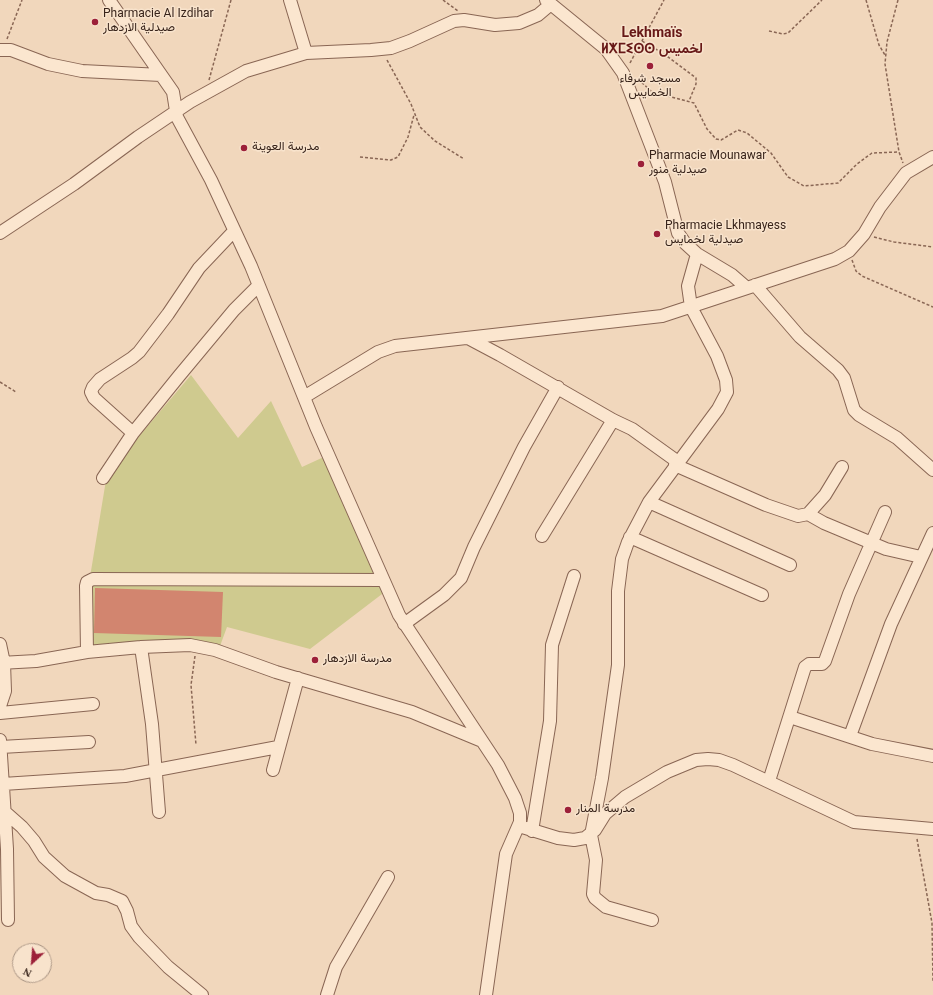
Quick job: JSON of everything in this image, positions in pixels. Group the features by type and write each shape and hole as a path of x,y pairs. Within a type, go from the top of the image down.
{"street":[{"path":"109,0 174,96 176,111 181,126 210,180 251,266 304,397 382,580 404,624 482,742 515,798 520,813 519,826 506,854 484,993"},
{"path":"290,0 306,53"},
{"path":"0,232 74,184 176,111 246,71 306,53 381,49 410,41 449,22 464,20 495,25 519,24 538,15 548,2 606,49 622,73 665,182 678,233 690,249 751,287 800,337 838,370 844,378 854,410 859,416 896,438 933,470"},
{"path":"1,50 11,50 48,64 82,72 161,75"},
{"path":"304,397 378,352 396,346 623,322 662,316 835,259 849,251 864,234 880,207 906,173 933,156"},
{"path":"133,433 94,398 91,392 93,387 100,379 139,352 168,314 199,268 234,231"},
{"path":"652,920 606,907 595,898 593,894 596,860 591,835 602,778 618,665 618,577 622,558 630,537 649,502 718,410 727,392 726,380 717,356 691,307 688,286 697,254"},
{"path":"103,478 133,433 219,327 258,286"},
{"path":"468,338 558,387 613,420 639,432 677,463 766,505 794,515 808,514 824,523 886,549 921,557"},
{"path":"404,624 444,595 461,578 474,547 524,447 558,387"},
{"path":"542,536 613,420"},
{"path":"808,514 825,495 842,467"},
{"path":"649,502 790,564"},
{"path":"769,781 805,668 809,664 822,664 825,661 849,594 885,512"},
{"path":"850,736 891,624 933,533"},
{"path":"630,537 762,594"},
{"path":"532,831 550,721 552,645 574,576"},
{"path":"87,652 86,586 87,582 93,579 382,580"},
{"path":"0,644 5,691 0,706"},
{"path":"2,663 36,661 87,652 141,647 172,645 196,646 215,650 298,678 418,714 482,742"},
{"path":"141,647 152,724 159,812"},
{"path":"273,770 278,747 298,678"},
{"path":"0,713 93,704"},
{"path":"790,717 872,744 933,756"},
{"path":"8,920 5,812 1,743 89,742"},
{"path":"3,784 125,776 278,747"},
{"path":"519,826 548,836 574,840 585,838 591,835 606,814 625,796 667,772 696,760 708,759 719,760 769,781 854,822 933,829"},
{"path":"5,812 22,827 34,840 44,856 65,876 96,893 108,895 122,901 127,911 131,926 139,937 168,967 202,995"},
{"path":"326,995 336,967 388,877"}],"path":[{"path":"1,50 22,0"},
{"path":"206,93 231,0"},
{"path":"443,0 454,7 464,20"},
{"path":"622,73 642,41 664,0"},
{"path":"769,31 784,34 788,33 822,0"},
{"path":"866,0 879,45 885,55"},
{"path":"898,0 885,55 886,79 899,152 906,173"},
{"path":"642,41 664,54 696,78 696,84 689,101"},
{"path":"381,49 415,114 420,127 425,133 464,159"},
{"path":"635,76 652,92 689,101 697,107 707,128 716,139 721,140 738,130 744,132 771,153 788,177 804,186 838,183 857,164 872,153 899,152"},
{"path":"360,158 391,160 398,157 408,137 415,114"},
{"path":"864,234 894,242 933,247"},
{"path":"849,251 856,270 862,276 933,307"},
{"path":"0,382 16,392"},
{"path":"196,646 192,684 196,745"},
{"path":"915,827 932,924 933,982"}],"shaded area":[{"path":"191,375 238,438 271,401 302,467 326,456 386,591 310,649 227,627 220,646 85,651 90,577 107,474"}],"building":[{"path":"95,588 223,592 221,637 94,633"}],"place":[{"name":"Pharmacie Al Izdihar صيدلية الازدهار","path":"95,22"},
{"name":"مسجد شرفاء الخمايس","path":"650,66"},
{"name":"مدرسة العوينة","path":"244,148"},
{"name":"Pharmacie Mounawar صيدلية منور","path":"641,164"},
{"name":"Pharmacie Lkhmayess صيدلية لخمايس","path":"657,234"},
{"name":"مدرسة الازدهار","path":"315,660"},
{"name":"مدرسة المنار","path":"568,810"}],"district":[{"name":"Lekhmaïs ⵍⵅⵎⵉⵙⵙ لخميس","path":"652,44"}]}
